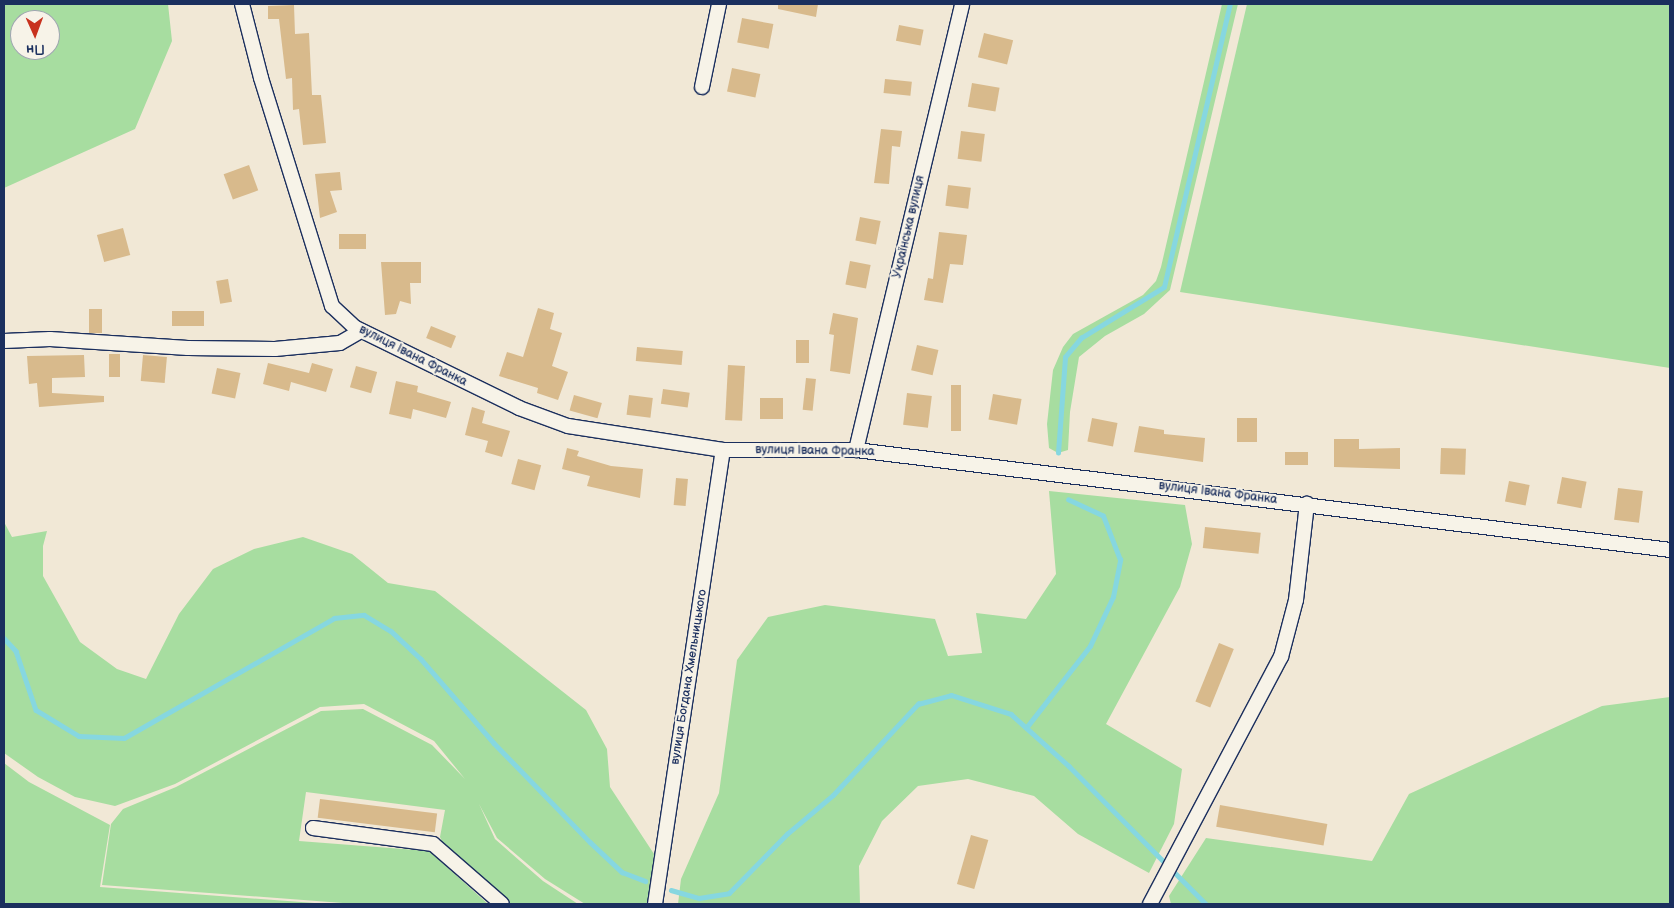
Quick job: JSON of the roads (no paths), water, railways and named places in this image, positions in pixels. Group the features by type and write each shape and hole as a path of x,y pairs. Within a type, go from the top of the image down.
{"street":[{"name":"вулиця Івана Франка","path":"242,4 332,306 361,330 519,408 568,426 723,450 856,450 1670,550"},
{"path":"702,87 719,4"},
{"name":"Українська вулиця","path":"856,450 962,4"},
{"path":"4,341 50,339 188,348 275,348 340,343 361,330"},
{"name":"вулиця Богдана Хмельницького","path":"655,904 723,450"},
{"path":"1150,904 1281,657 1296,600 1307,504"},
{"path":"314,828 433,844 502,904"}],"waterway":[{"path":"1058,453 1065,357 1081,338 1164,287 1230,4"},
{"path":"1026,728 1090,646 1113,597 1120,560 1103,516 1068,500"},
{"path":"4,638 16,651 36,710 79,736 124,738 334,618 364,615 391,631 421,659 494,743 590,842 622,872 645,881"},
{"path":"671,890 699,898 729,893 787,834 833,795 918,704 951,695 1011,714 1069,766 1206,904"}]}
